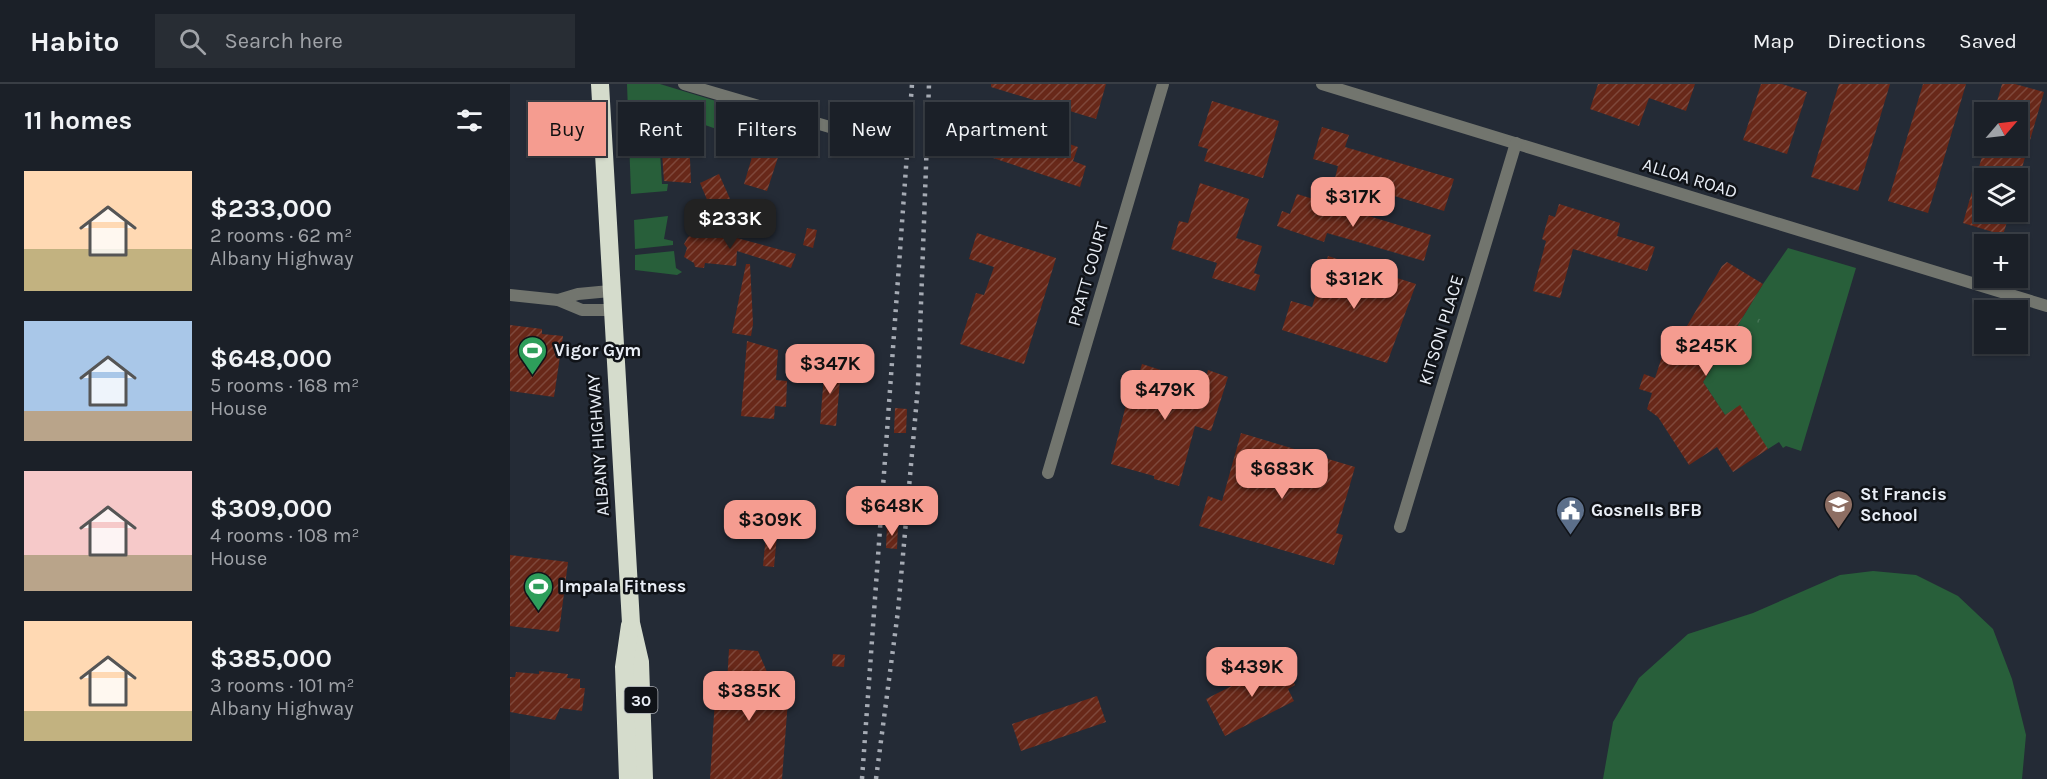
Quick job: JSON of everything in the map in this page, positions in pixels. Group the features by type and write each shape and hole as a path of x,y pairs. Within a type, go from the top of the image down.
{"highway":[{"name":"ALBANY HIGHWAY","path":"600,84 611,310 631,623 640,662 644,779"},
{"name":"ALBANY HIGHWAY","path":"628,779 624,667 631,623"}],"street":[{"path":"684,84 830,127"},
{"name":"PRATT COURT","path":"1048,473 1163,84"},
{"name":"ALLOA ROAD","path":"1322,84 1341,87 2047,306"},
{"name":"KITSON PLACE","path":"1400,527 1516,143"},
{"path":"558,300 578,294 610,291"},
{"path":"510,295 558,300 582,310 611,310"}],"green space":[{"path":"627,84 660,84 716,101 716,129 704,125 704,102 628,102"},
{"path":"630,156 660,156 662,184 668,184 667,191 631,194"},
{"path":"668,216 664,239 673,241 673,245 635,249 634,220"},
{"path":"1788,248 1856,268 1801,451 1786,446 1783,448 1779,442 1768,449 1725,415 1703,382 1763,284"},
{"path":"674,251 676,268 682,272 677,275 635,270 635,255"},
{"path":"1758,318 1772,327 1764,341 1750,332"},
{"path":"1873,571 1916,575 1958,596 1993,629 2012,679 2026,735 2022,779 1603,779 1613,722 1639,678 1688,634 1753,613 1840,575"}],"building":[{"path":"991,84 1106,84 1096,119 1069,111 1069,102 1040,102 991,87"},
{"path":"1598,84 1695,84 1686,111 1649,98 1639,126 1590,109"},
{"path":"1761,84 1782,84 1807,92 1787,154 1743,140"},
{"path":"1839,84 1890,84 1858,191 1811,177"},
{"path":"1923,84 1966,84 1928,213 1888,201"},
{"path":"2002,84 2015,84 2044,92 2028,147 2028,102 1997,102"},
{"path":"1212,101 1279,121 1263,178 1204,161 1208,149 1198,146"},
{"path":"1322,127 1349,135 1345,147 1454,179 1444,211 1335,178 1338,166 1313,159"},
{"path":"1069,144 1078,147 1073,161 1086,166 1080,187 987,156 1069,156"},
{"path":"662,156 690,156 691,183 664,181"},
{"path":"752,156 778,156 767,191 744,184"},
{"path":"1982,156 2025,156 2022,168 1979,168"},
{"path":"719,174 730,199 711,209 700,183"},
{"path":"1200,183 1249,199 1236,238 1262,246 1254,273 1260,275 1255,291 1212,278 1217,263 1171,249 1179,221 1188,223"},
{"path":"1974,184 1974,222 2007,222 2003,234 1963,223"},
{"path":"1297,194 1431,235 1424,261 1327,233 1324,242 1277,226 1282,211 1290,214"},
{"path":"1559,204 1620,223 1617,236 1655,247 1647,271 1573,249 1560,298 1533,291 1546,241 1542,239 1549,215 1555,217"},
{"path":"807,228 817,230 813,248 803,245"},
{"path":"705,230 734,234 733,237 796,254 791,268 737,251 736,266 705,263 704,268 695,267 694,263 684,257 687,248 684,244 688,237"},
{"path":"977,233 1056,258 1024,364 960,344 976,293 984,295 994,267 969,259"},
{"path":"1328,256 1416,284 1387,363 1282,330 1291,301 1312,307"},
{"path":"1727,262 1763,284 1703,382 1725,415 1740,405 1768,449 1733,472 1717,447 1689,465 1658,417 1647,409 1652,393 1639,389 1644,374 1655,378 1670,332 1680,338 1722,266"},
{"path":"746,264 750,264 753,324 751,336 732,333"},
{"path":"510,325 542,329 542,334 563,336 554,397 510,391"},
{"path":"747,341 778,350 776,380 787,381 786,407 775,406 774,419 741,416"},
{"path":"825,363 841,369 836,426 820,424"},
{"path":"1142,364 1204,384 1208,370 1228,377 1211,431 1195,426 1179,486 1154,479 1154,476 1111,464 1127,401 1122,399 1128,378 1137,381"},
{"path":"895,408 907,409 906,433 894,433"},
{"path":"1241,433 1355,467 1336,533 1343,535 1334,565 1199,526 1208,496 1222,501"},
{"path":"887,525 898,525 897,549 886,548"},
{"path":"766,534 777,535 774,567 763,566"},
{"path":"510,555 568,562 559,632 510,626"},
{"path":"729,649 758,651 773,686 789,687 782,779 710,779 716,683 727,683"},
{"path":"833,654 845,655 844,667 832,666"},
{"path":"1283,660 1295,685 1288,689 1294,701 1225,736 1206,699"},
{"path":"539,671 568,674 567,678 580,679 580,688 585,688 582,711 560,708 555,720 510,712 510,677 515,677 516,672 539,674"},
{"path":"1097,696 1106,722 1021,751 1012,724"}],"railway":[{"path":"862,779 912,84"},
{"path":"876,779 898,611 918,386 929,84"}],"place":[{"name":"Vigor Gym","path":"533,376"},
{"name":"St Francis School","path":"1839,530"},
{"name":"Gosnells BFB","path":"1570,536"},
{"name":"Impala Fitness","path":"538,612"}]}
